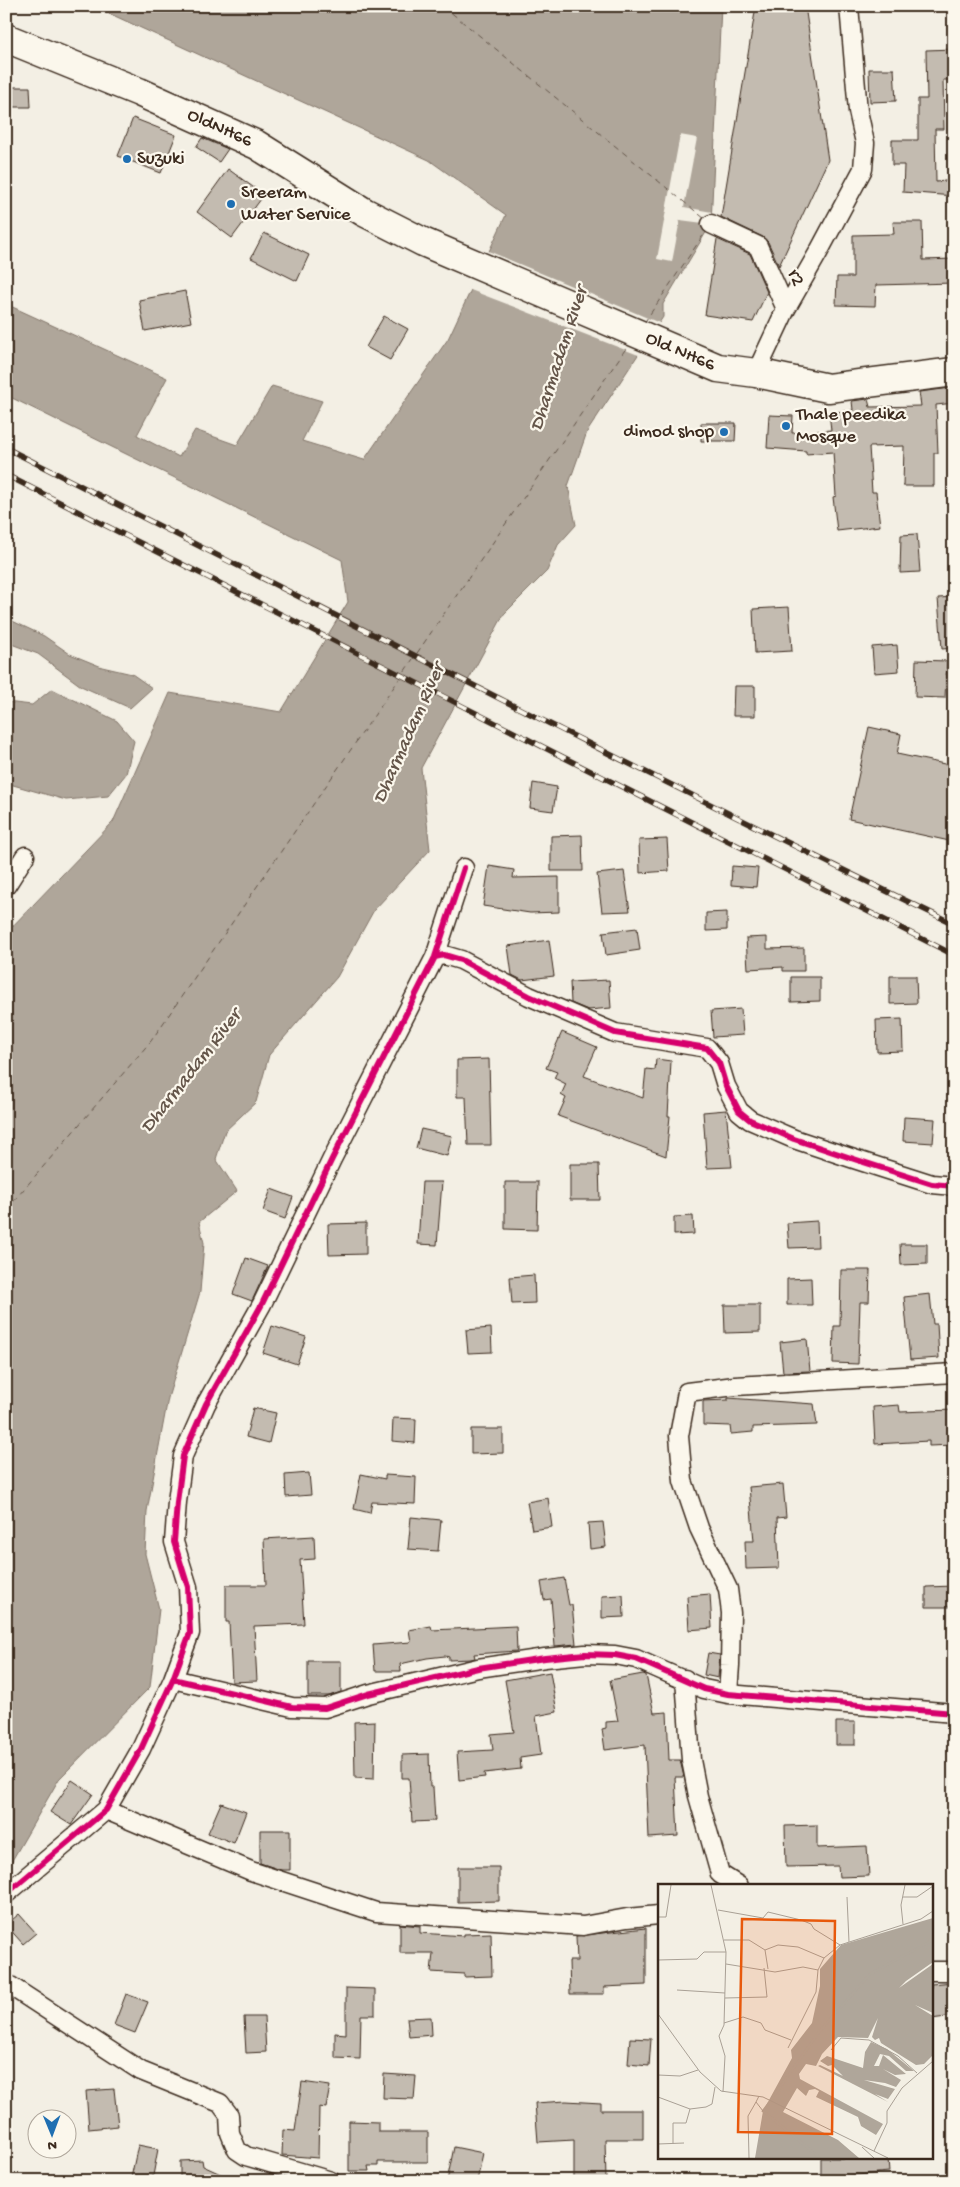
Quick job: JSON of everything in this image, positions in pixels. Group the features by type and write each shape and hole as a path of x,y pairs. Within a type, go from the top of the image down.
{"main road":[{"name":"OldNH66","path":"6,38 139,92 257,146 364,212 423,242"},
{"name":"Old NH66","path":"423,242 718,368 756,373 828,388 954,372"}],"street":[{"path":"786,309 863,169 865,143 858,111 849,6"},
{"name":"r2","path":"711,224 758,246 786,309 756,373"},
{"path":"6,886 25,856"},
{"path":"6,1894 106,1810 141,1748 173,1679 190,1633 188,1586 174,1542 183,1456 206,1404 262,1304 332,1159 435,957 464,868"},
{"path":"435,957 444,955 461,960 529,996 615,1034 707,1048 719,1063 726,1086 739,1111 750,1120 794,1139 857,1160 932,1184 954,1186"},
{"path":"728,1694 731,1613 728,1589 699,1528 683,1482 679,1436 687,1392 735,1386 954,1374"},
{"path":"173,1679 253,1699 306,1708 325,1708 368,1694 478,1668 585,1654 615,1655 636,1658 704,1689 728,1694 954,1713"},
{"path":"685,1679 691,1760 717,1880 732,1884"},
{"path":"106,1810 243,1868 376,1912 583,1926 658,1915"},
{"path":"932,1971 954,1971"},
{"path":"6,1983 141,2071 220,2103 229,2115 230,2133 237,2150 246,2156 332,2181"}],"water":[{"name":"Dharmadam River","path":"93,6 721,6 711,224 663,304 663,317 587,432 568,486 576,525 558,545 547,571 504,614 421,768 430,850 374,910 337,977 269,1055 256,1102 225,1131 216,1159 237,1191 199,1222 204,1243 200,1292 168,1398 147,1511 145,1554 159,1609 150,1687 59,1779 6,1871 6,933 113,822 170,693 281,712 348,602 342,560 6,395 6,304 167,378 137,435 179,457 195,430 237,445 272,386 322,401 302,441 364,460 448,339 506,215 429,160"},
{"path":"6,618 44,636 70,654 102,667 132,674 152,688 130,708 81,686 38,654 6,642"},
{"path":"52,689 117,721 134,741 126,774 108,796 66,800 6,783 6,702 32,705"}],"pier":[{"path":"680,135 697,138 684,207 712,212 711,224 680,220 672,262 657,259"},
{"path":"486,250 662,324 641,356 468,289"}],"building":[{"path":"756,6 805,6 828,160 779,266 768,242 763,237 721,217"},
{"path":"954,49 954,80 943,80 944,129 935,129 936,182 954,180 954,196 903,192 904,165 892,165 892,140 918,140 918,99 927,99 926,50"},
{"path":"869,69 894,69 896,101 870,102"},
{"path":"6,87 30,87 31,107 6,107"},
{"path":"133,118 176,135 161,173 118,156"},
{"path":"202,138 228,149 219,162 196,147"},
{"name":"Sreeram Water Service","path":"228,169 264,195 232,238 197,212"},
{"path":"893,222 922,222 923,260 954,259 954,283 876,285 875,306 836,305 837,277 853,277 853,235 894,234"},
{"path":"264,233 309,255 297,281 251,258"},
{"path":"717,239 750,254 767,292 753,322 705,315"},
{"path":"185,291 191,322 145,331 139,300"},
{"path":"384,316 408,329 390,360 366,347"},
{"path":"951,388 954,403 936,405 938,453 934,453 934,486 903,486 904,446 869,447 872,492 876,492 880,526 837,531 833,497 836,496 833,452 806,454 806,451 767,448 769,415 793,416 792,433 831,430 829,413 853,410 852,401 868,399 870,407 921,406 919,392"},
{"path":"701,423 736,423 735,441 701,441"},
{"path":"917,534 920,572 900,573 901,535"},
{"path":"954,597 954,648 942,649 938,598"},
{"path":"789,607 792,651 755,653 753,609"},
{"path":"897,645 899,671 874,673 872,647"},
{"path":"916,660 947,661 945,698 915,697"},
{"path":"734,686 755,686 755,716 733,716"},
{"path":"869,727 901,734 897,754 954,766 954,842 849,819"},
{"path":"533,783 557,787 553,811 530,808"},
{"path":"582,835 583,871 551,871 551,836"},
{"path":"667,839 669,871 640,873 639,840"},
{"path":"489,866 514,870 513,878 559,877 559,912 530,913 483,906"},
{"path":"732,866 758,868 756,887 731,885"},
{"path":"624,871 630,911 602,912 597,874"},
{"path":"727,912 727,930 706,931 706,913"},
{"path":"637,928 640,950 606,955 603,932"},
{"path":"767,937 767,949 804,948 804,971 783,971 783,967 748,969 746,938"},
{"path":"549,940 554,976 522,980 512,975 508,946"},
{"path":"890,976 916,976 917,1003 890,1004"},
{"path":"791,977 820,977 820,1001 791,1002"},
{"path":"609,980 611,1008 588,1010 571,1003 570,982"},
{"path":"741,1009 743,1035 713,1037 711,1011"},
{"path":"902,1019 903,1051 877,1052 876,1020"},
{"path":"562,1032 597,1047 584,1076 643,1098 646,1069 655,1070 656,1059 671,1061 668,1116 670,1116 666,1156 558,1116 566,1098 561,1095 566,1084 554,1078 557,1072 546,1068"},
{"path":"489,1059 491,1145 468,1145 466,1097 457,1097 457,1060"},
{"path":"726,1110 732,1167 707,1168 703,1112"},
{"path":"904,1117 935,1119 933,1143 903,1141"},
{"path":"421,1129 452,1136 447,1156 416,1148"},
{"path":"570,1164 599,1164 600,1200 570,1200"},
{"path":"422,1182 442,1182 437,1245 418,1244"},
{"path":"505,1182 538,1182 537,1230 505,1229"},
{"path":"271,1189 293,1197 285,1219 263,1211"},
{"path":"693,1216 694,1234 674,1235 674,1217"},
{"path":"817,1221 818,1247 789,1248 787,1223"},
{"path":"366,1223 366,1254 329,1255 328,1224"},
{"path":"900,1244 927,1244 927,1264 901,1265"},
{"path":"246,1258 268,1266 252,1301 233,1294"},
{"path":"841,1270 870,1270 869,1302 860,1302 858,1364 833,1363 834,1326 840,1326"},
{"path":"534,1275 535,1303 512,1304 510,1277"},
{"path":"811,1278 812,1305 787,1305 787,1279"},
{"path":"930,1294 933,1324 937,1324 939,1358 910,1360 904,1297"},
{"path":"724,1305 760,1305 760,1332 725,1333"},
{"path":"272,1326 306,1337 297,1364 263,1353"},
{"path":"491,1328 492,1352 468,1353 466,1330"},
{"path":"807,1339 810,1371 783,1372 780,1342"},
{"path":"728,1398 814,1404 817,1425 753,1427 753,1432 731,1434 730,1426 703,1425 703,1401 728,1400"},
{"path":"899,1405 900,1412 954,1410 954,1445 929,1446 929,1441 875,1444 873,1407"},
{"path":"253,1408 276,1413 269,1443 246,1437"},
{"path":"393,1418 416,1419 415,1443 392,1441"},
{"path":"471,1429 503,1429 503,1453 471,1454"},
{"path":"309,1473 311,1495 286,1497 285,1475"},
{"path":"361,1474 385,1479 385,1475 416,1477 415,1504 372,1502 370,1513 354,1509"},
{"path":"783,1484 786,1517 777,1518 779,1568 746,1569 745,1541 754,1541 749,1487"},
{"path":"548,1498 552,1527 532,1530 527,1502"},
{"path":"411,1517 441,1520 438,1551 408,1549"},
{"path":"603,1522 606,1547 590,1549 588,1523"},
{"path":"314,1536 315,1559 300,1560 304,1624 254,1626 257,1681 232,1682 229,1622 226,1622 226,1585 266,1585 264,1539"},
{"path":"564,1578 569,1605 572,1605 576,1644 555,1646 551,1599 544,1600 541,1582"},
{"path":"954,1586 954,1607 926,1607 926,1587"},
{"path":"710,1594 712,1628 689,1630 687,1596"},
{"path":"623,1595 624,1617 602,1618 602,1596"},
{"path":"431,1626 432,1630 516,1626 517,1651 474,1654 475,1658 471,1659 449,1660 449,1657 445,1656 427,1658 400,1664 401,1671 375,1671 373,1645 411,1642 409,1630"},
{"path":"708,1653 720,1655 718,1678 704,1675"},
{"path":"308,1661 341,1661 341,1692 329,1696 308,1696"},
{"path":"550,1672 557,1712 536,1716 541,1755 520,1758 521,1769 484,1773 485,1777 459,1780 457,1752 493,1750 491,1734 514,1732 505,1680"},
{"path":"646,1675 654,1713 667,1712 669,1760 680,1760 684,1777 675,1777 678,1836 649,1838 645,1745 605,1750 602,1729 606,1728 606,1722 618,1721 610,1680"},
{"path":"375,1721 374,1779 355,1778 354,1722"},
{"path":"836,1722 855,1722 855,1745 836,1745"},
{"path":"429,1754 430,1787 433,1787 435,1821 412,1822 409,1778 402,1778 402,1755"},
{"path":"72,1780 93,1794 71,1825 50,1812"},
{"path":"221,1803 246,1812 234,1843 208,1833"},
{"path":"817,1825 817,1848 867,1846 869,1876 839,1877 838,1866 786,1867 785,1826"},
{"path":"260,1830 290,1830 290,1870 281,1870 260,1863"},
{"path":"458,1867 499,1867 499,1901 458,1902"},
{"path":"19,1914 36,1933 23,1944 6,1925"},
{"path":"400,1924 420,1926 420,1933 464,1936 464,1934 491,1933 492,1976 464,1977 464,1974 431,1972 433,1953 400,1953"},
{"path":"646,1928 646,1985 604,1987 604,1994 570,1994 569,1961 577,1961 576,1936"},
{"path":"954,1982 954,2016 932,2019 932,1984"},
{"path":"346,1988 375,1989 375,2015 361,2015 360,2059 335,2058 335,2033 346,2034"},
{"path":"126,1994 148,2002 135,2033 114,2025"},
{"path":"244,2017 264,2017 266,2052 246,2053"},
{"path":"431,2017 432,2035 409,2037 407,2018"},
{"path":"630,2038 651,2039 649,2066 628,2064"},
{"path":"384,2074 416,2076 414,2099 383,2098"},
{"path":"302,2082 330,2086 326,2108 319,2107 318,2158 282,2155 283,2130 295,2131"},
{"path":"114,2089 118,2126 89,2129 86,2091"},
{"path":"566,2101 601,2103 601,2110 643,2110 643,2139 605,2139 606,2181 574,2181 574,2140 538,2142 535,2103"},
{"path":"349,2121 378,2122 378,2132 428,2132 428,2162 378,2162 378,2166 368,2166 369,2171 349,2171"},
{"path":"138,2145 158,2149 152,2181 131,2178"},
{"path":"454,2147 483,2153 477,2181 447,2181"},
{"path":"202,2160 203,2166 236,2181 180,2181 180,2161"},
{"path":"821,2160 888,2160 889,2172 847,2176 847,2181 821,2181"}],"ferry route":[{"path":"443,6 705,219"},
{"path":"644,323 706,231"},
{"path":"6,1210 151,1041 629,344"}],"railway":[{"path":"6,448 598,748 954,924"},
{"path":"6,475 954,955"}],"cycle path":[{"path":"173,1679 190,1633 188,1587 174,1542 183,1456 206,1404 262,1304 332,1159 435,957 464,868"},
{"path":"435,957 444,955 461,960 529,996 615,1033 707,1048 719,1063 726,1086 739,1111 750,1120 794,1139 857,1160 932,1184 954,1186"},
{"path":"6,1894 106,1810 141,1749 173,1679 292,1707 325,1708 368,1694 478,1668 585,1654 615,1655 636,1659 704,1689 728,1694 954,1713"}],"place":[{"name":"Suzuki","path":"127,159"},
{"name":"Sreeram Water Service","path":"231,204"},
{"name":"Thale peedika Mosque","path":"786,426"},
{"name":"dimod shop","path":"724,432"}]}
